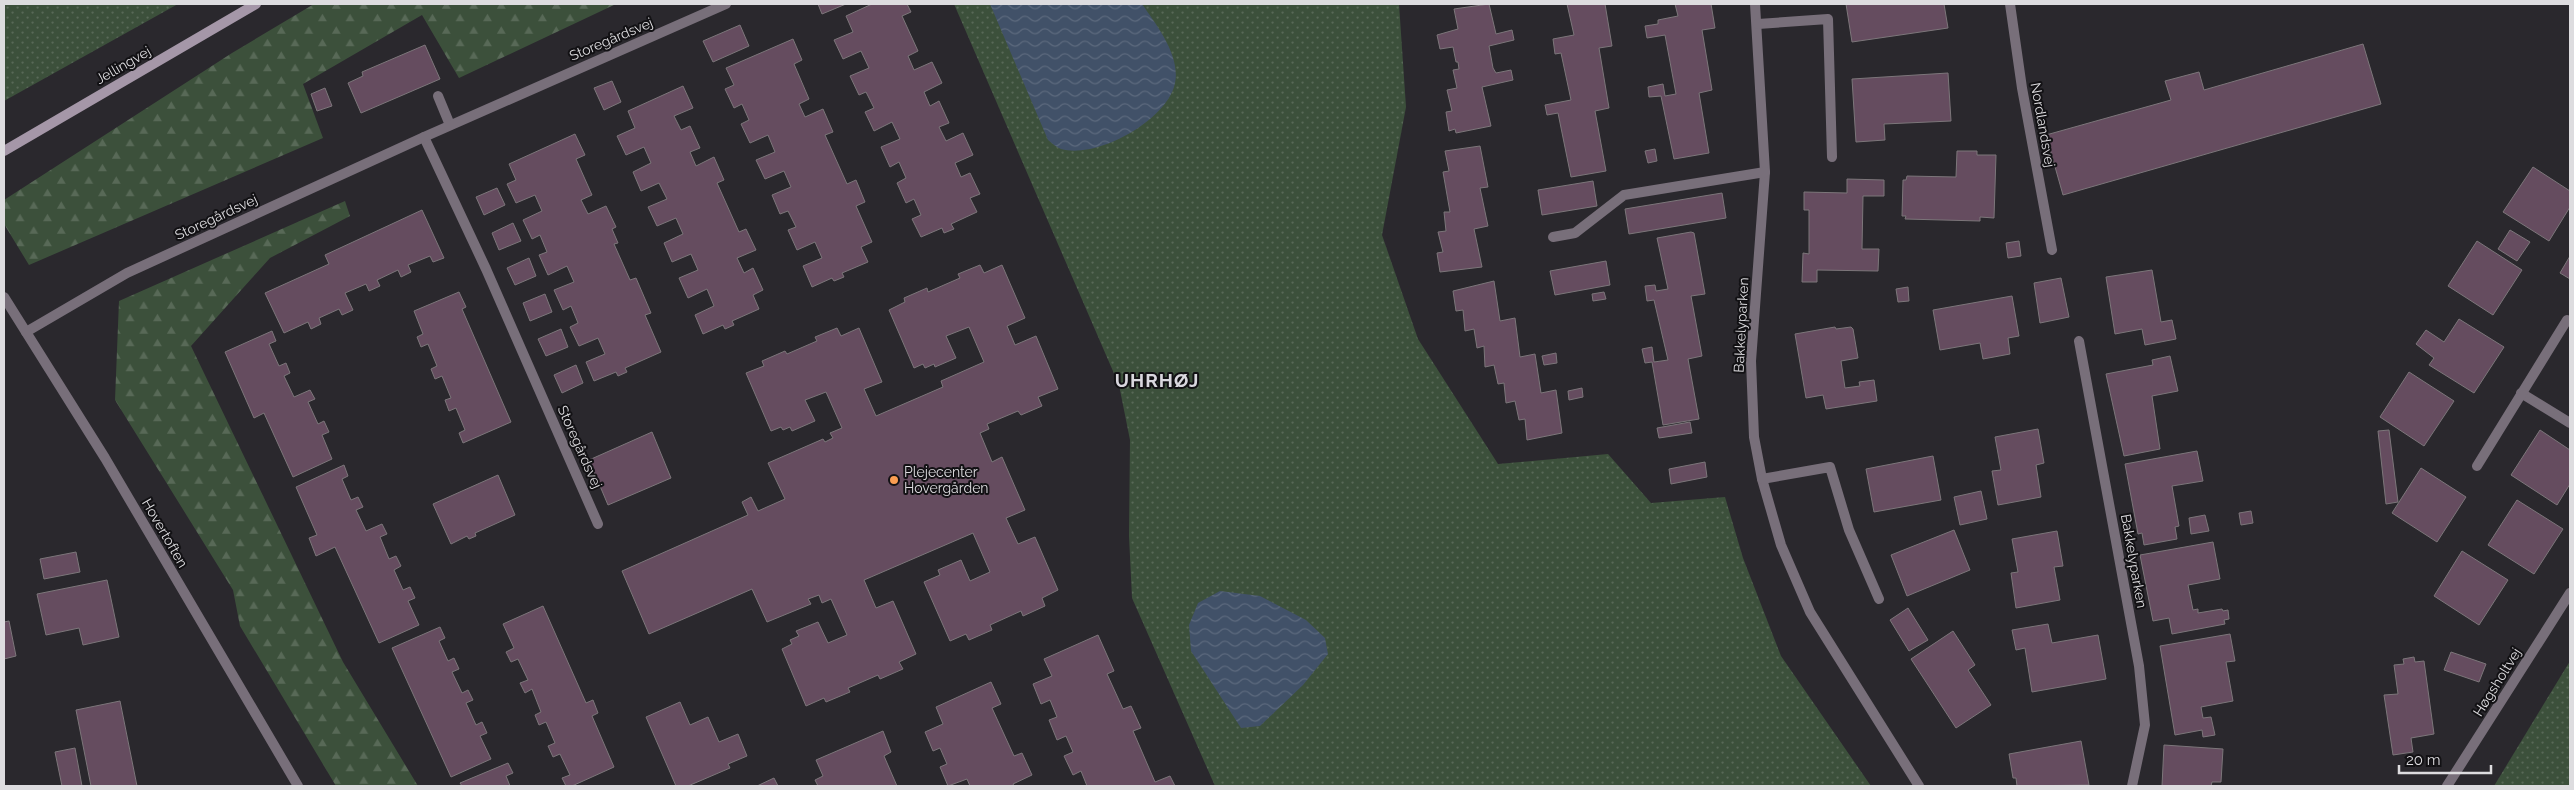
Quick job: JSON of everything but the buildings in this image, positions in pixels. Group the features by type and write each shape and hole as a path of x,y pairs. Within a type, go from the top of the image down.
{"main road":[{"name":"Jellingvej","path":"4,151 256,4"}],"street":[{"name":"Storegårdsvej","path":"26,332 127,273 450,125 726,4"},
{"name":"Bakkelyparken","path":"1755,4 1758,24 1765,172 1751,361 1754,437 1762,479 1780,546 1810,612 1919,786"},
{"name":"Nordlandsvej","path":"2010,4 2022,88 2052,250"},
{"path":"1758,24 1828,19 1832,157"},
{"path":"438,96 450,125"},
{"name":"Storegårdsvej","path":"424,137 486,269 598,524"},
{"path":"1553,236 1575,233 1624,195 1765,172"},
{"name":"Hovertoften","path":"4,297 105,458 298,786"},
{"path":"2477,466 2566,320"},
{"name":"Bakkelyparken","path":"2079,341 2139,666 2145,725 2132,786"},
{"path":"2521,393 2570,423"},
{"path":"1762,479 1830,467 1849,530 1879,599"},
{"name":"Høgsholtvej","path":"2447,786 2570,593"}],"green space":[{"path":"4,4 178,4 4,101"},
{"path":"314,4 616,4 459,78 422,15 303,84 323,138 29,265 4,224 4,200 232,53"},
{"path":"954,4 1399,4 1406,107 1382,235 1418,339 1498,464 1608,454 1651,503 1725,497 1743,558 1781,656 1871,786 1215,786 1132,598 1129,536 1130,440 1119,385"},
{"path":"345,201 350,216 270,258 191,346 343,662 418,786 336,786 240,626 233,590 115,400 119,301"},
{"path":"2570,661 2570,786 2494,786"}],"water":[{"path":"990,4 1142,4 1161,32 1172,54 1176,76 1174,87 1157,113 1127,135 1110,143 1092,148 1076,151 1061,149 1048,140"},
{"path":"1220,591 1260,596 1306,620 1325,638 1328,654 1303,685 1260,726 1241,728 1191,651 1189,625 1198,603"}],"place":[{"name":"Plejecenter Hovergården","path":"894,480"}],"district":[{"name":"UHRHØJ","path":"1157,380"}]}
